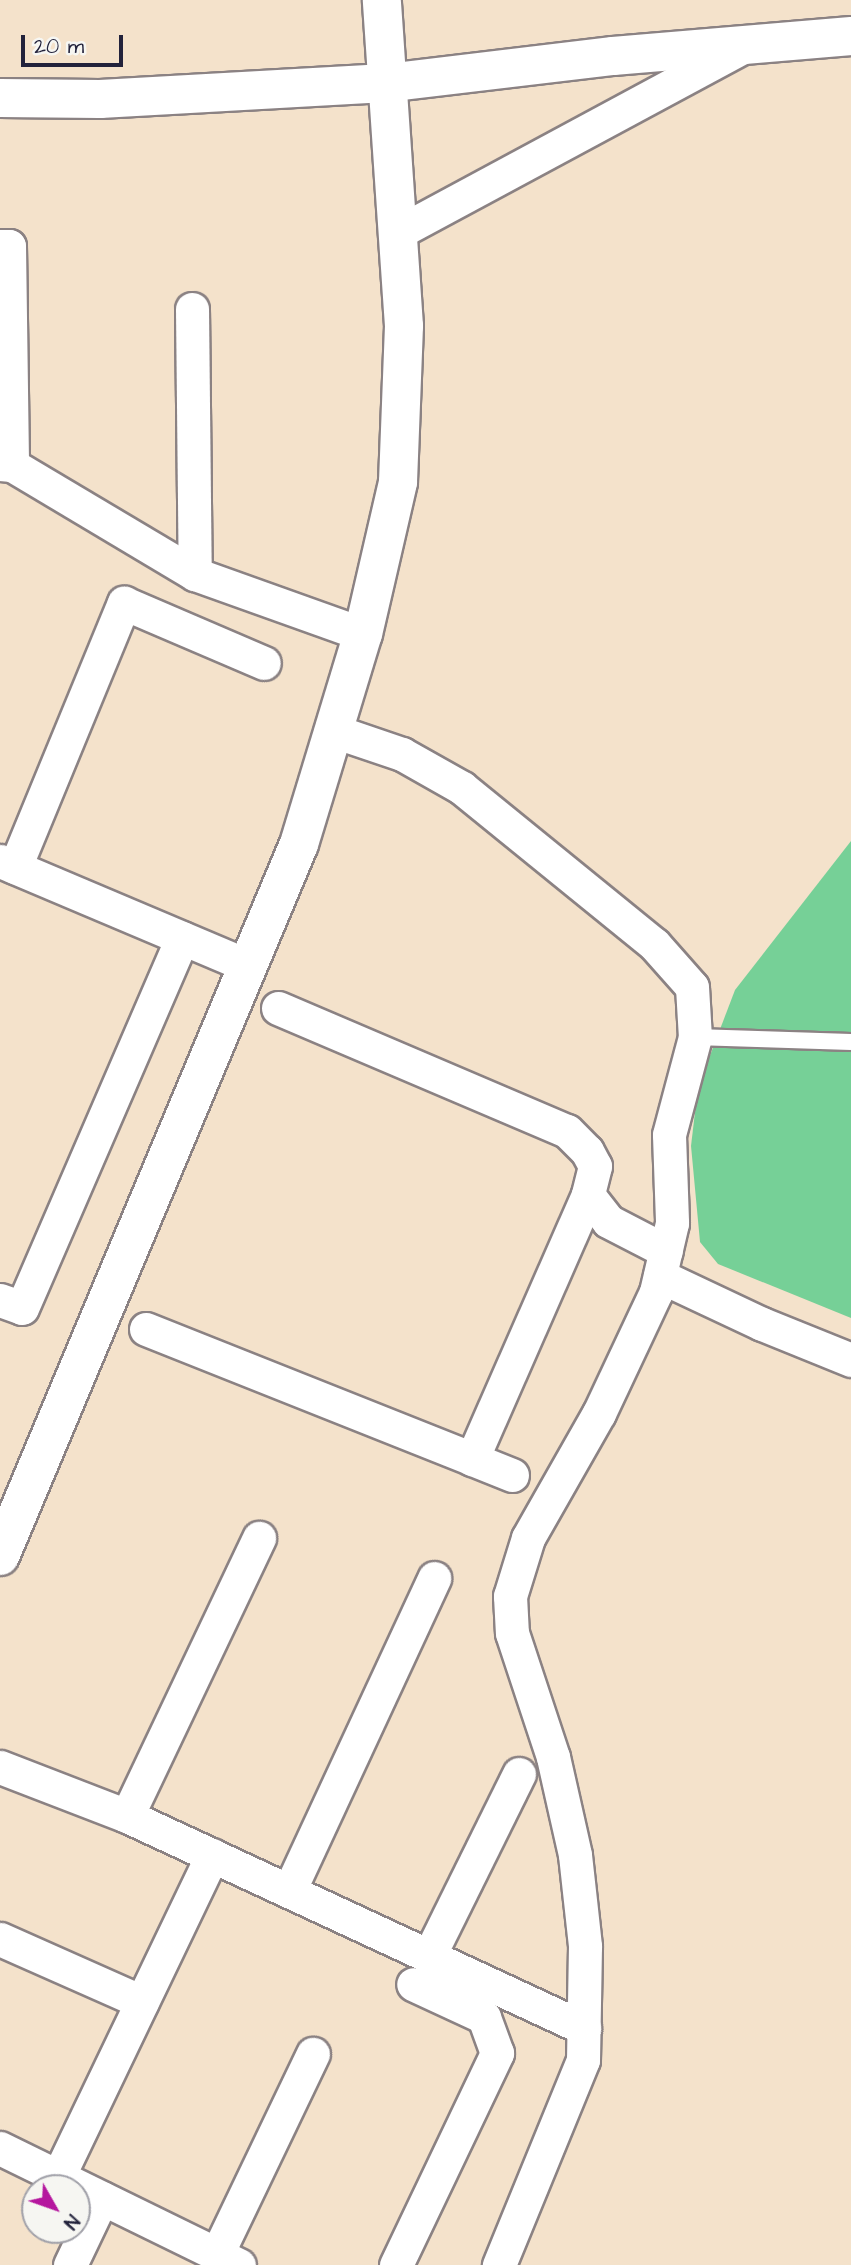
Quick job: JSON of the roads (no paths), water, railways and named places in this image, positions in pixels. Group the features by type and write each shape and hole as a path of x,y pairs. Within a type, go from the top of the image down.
{"street":[{"path":"0,1556 299,844 363,634 398,482 404,326 382,0"},
{"path":"0,98 100,99 386,83 851,36"},
{"path":"397,233 746,45"},
{"path":"0,246 9,246 6,464 195,574 363,634"},
{"path":"192,309 195,574"},
{"path":"248,966 8,864 124,603 264,663"},
{"path":"334,731 402,754 462,788 654,944 692,987 695,1037 669,1135 672,1223 663,1263 599,1413 528,1538 510,1596 512,1633 553,1757 575,1855 585,1946 584,2028 583,2060 499,2265"},
{"path":"0,1300 22,1308 182,939"},
{"path":"278,1008 567,1131 587,1150 595,1166 588,1195 472,1458"},
{"path":"588,1195 608,1221 663,1263 762,1324 851,1360"},
{"path":"146,1329 512,1475"},
{"path":"127,1816 258,1538"},
{"path":"289,1891 434,1578"},
{"path":"0,1767 127,1816 289,1891 421,1970 484,2017 497,2053 396,2265"},
{"path":"421,1970 519,1774"},
{"path":"59,2174 212,1855"},
{"path":"0,1939 142,2002"},
{"path":"421,1970 584,2028"},
{"path":"91,2193 228,2259 313,2054"},
{"path":"0,2148 52,2174"},
{"path":"70,2265 102,2198"}],"lane":[{"path":"695,1037 851,1042"}]}
